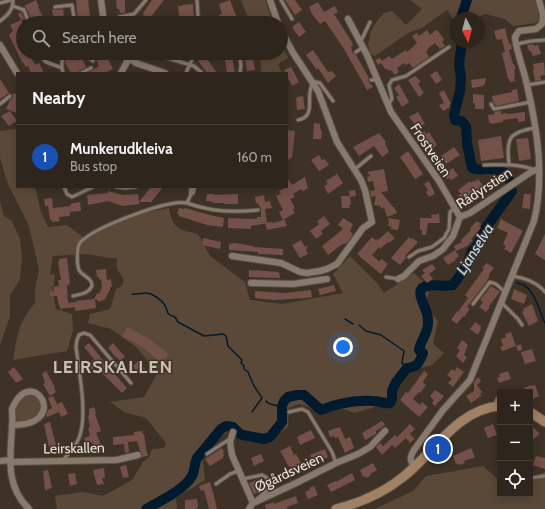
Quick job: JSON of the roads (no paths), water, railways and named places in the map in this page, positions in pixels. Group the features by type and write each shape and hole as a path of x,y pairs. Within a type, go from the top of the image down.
{"main road":[{"path":"336,509 355,504 378,494 415,467 465,418 477,412 497,406"},
{"path":"533,414 545,422"}],"street":[{"path":"101,0 103,16"},
{"path":"270,0 276,16"},
{"path":"415,467 410,460 410,456 442,410 470,380 534,221 538,206 535,128 531,102 516,37 519,31 536,29 542,24 543,16 539,0"},
{"name":"Frostveien","path":"348,19 362,44 388,105 398,123 439,181 460,217"},
{"path":"232,256 282,263 293,269 307,273 327,269 335,265 363,228 372,222 365,190 361,180 337,142 323,102 313,82 288,43"},
{"path":"0,45 16,72"},
{"path":"122,72 128,60"},
{"path":"132,60 143,66 162,72"},
{"name":"Rådyrstien","path":"398,279 404,276 419,261 433,256 443,249 453,236 460,217 470,213 537,169"},
{"path":"307,273 308,282"},
{"path":"251,283 293,284 327,279"},
{"path":"12,425 30,424 40,416 44,406 42,399 38,394 27,392 20,395 12,409 10,474 19,497 29,509"},
{"name":"Øgårdsveien","path":"254,502 358,454 370,447 385,431"},
{"path":"233,432 230,442 232,455 238,471 254,502 249,509"},
{"name":"Leirskallen","path":"0,461 116,460 138,455"}],"lane":[{"path":"0,3 12,0 13,6 10,12 0,21"},
{"path":"71,0 74,16"},
{"path":"124,16 134,14 146,0"},
{"path":"197,0 199,16"},
{"path":"281,0 292,19"},
{"path":"55,7 72,5"},
{"path":"13,6 24,10 26,16"},
{"path":"356,52 362,44 370,22"},
{"path":"517,44 545,40"},
{"path":"388,105 392,100 389,89 390,82 392,80 406,76 449,47"},
{"path":"44,60 62,68"},
{"path":"62,60 63,72"},
{"path":"176,60 190,65 201,72"},
{"path":"186,72 192,60"},
{"path":"240,60 240,72"},
{"path":"83,72 91,68"},
{"path":"371,80 378,80"},
{"path":"298,120 307,117 310,92 313,82 320,82 333,101"},
{"path":"527,85 545,82"},
{"path":"0,104 10,96"},
{"path":"491,104 494,109 531,102"},
{"path":"509,164 508,147 512,136 521,130 535,128"},
{"path":"355,169 371,156"},
{"path":"484,165 509,164 537,169"},
{"path":"64,188 67,194 72,197 91,188"},
{"path":"187,203 192,190"},
{"path":"73,296 88,292 92,286 90,280 79,270 77,249 82,240 103,227 131,215 182,202 216,211 235,212 258,210"},
{"path":"410,257 418,250 432,247 444,238 449,229 450,212 454,208"},
{"path":"512,276 526,279 538,284 545,292"},
{"path":"386,277 398,279"},
{"path":"473,304 490,282 496,284 505,292"},
{"path":"501,302 518,319 522,326"},
{"path":"63,460 77,442 81,432 81,392 76,347 79,334 84,333 90,335 131,383"},
{"name":"Øgårdsveien","path":"289,412 302,409 308,412 332,452 336,463"},
{"path":"207,454 231,438"},
{"path":"216,484 230,474 238,471"},
{"path":"243,479 262,475 267,478 269,489 254,502"},
{"path":"533,478 545,476"}],"waterway":[{"name":"Ljanselva","path":"463,12 467,0"},
{"name":"Ljanselva","path":"461,48 459,64 461,77 460,91 454,115 455,120 461,121 466,126 467,143 472,168 478,170 493,169 506,173 509,180"},
{"name":"Ljanselva","path":"146,509 171,495 188,481 193,474 197,458 221,429 226,426 233,427 243,435 264,439 270,437 282,422 282,406 288,397 304,395 321,410 340,404 361,401 390,403 392,399 392,391 396,382 407,368 414,367 418,364 423,353 419,350 427,331 428,320 420,293 421,290 424,287 431,285 453,285 467,265 472,251 475,249 487,226 512,191"},
{"path":"517,283 528,288 532,293 545,323"},
{"path":"132,294 149,293 153,295 163,303 169,315 175,317 178,322 204,336 223,334 226,336 228,346 242,360 241,363 244,366 244,369 248,372 254,386 262,398 252,412"},
{"path":"345,319 353,324"},
{"path":"359,325 366,331 381,335 404,351 402,363 407,368"},
{"path":"266,401 269,404 282,408"}],"place":[{"name":"Munkerudkleiva","path":"438,449"}],"district":[{"name":"LEIRSKALLEN","path":"113,367"}]}
